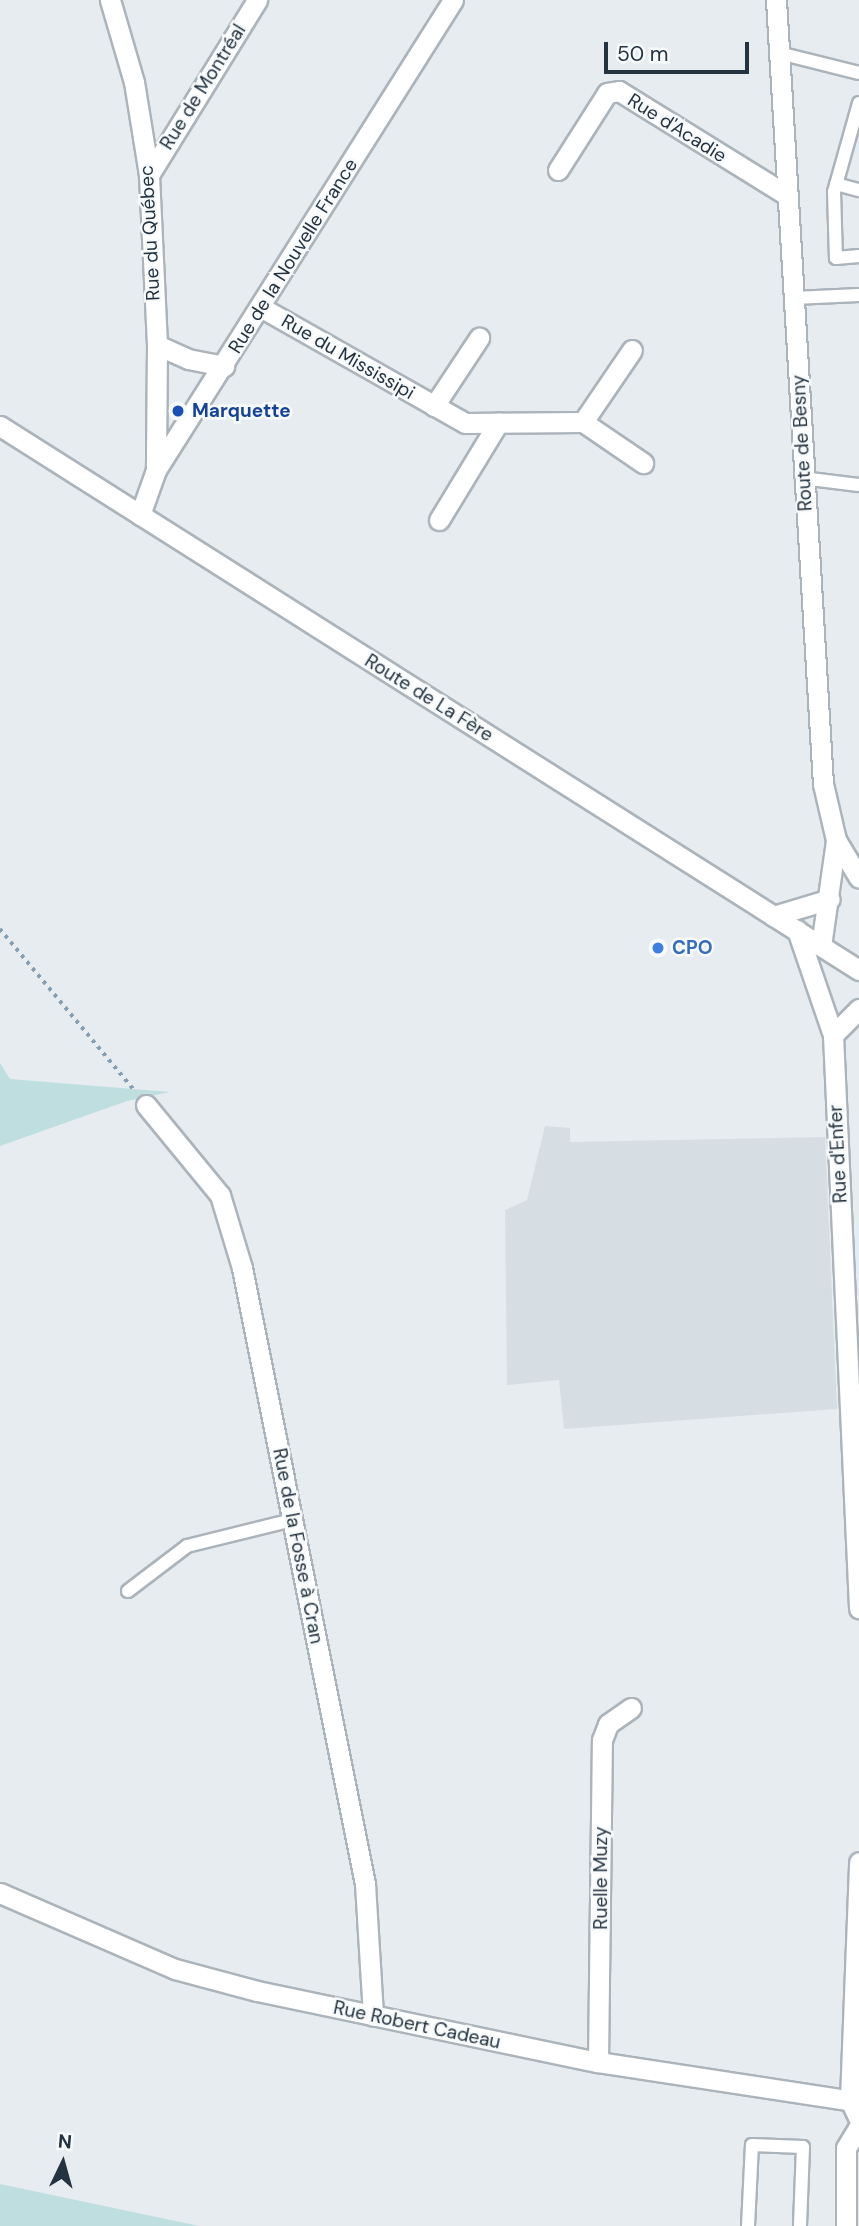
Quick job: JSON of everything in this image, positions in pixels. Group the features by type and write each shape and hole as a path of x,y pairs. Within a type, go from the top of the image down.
{"street":[{"name":"Rue du Québec","path":"110,0 134,82 149,175 156,345 156,470"},
{"name":"Rue de Montréal","path":"149,175 257,0"},
{"name":"Rue de la Nouvelle France","path":"140,515 156,470 261,308 453,0"},
{"name":"Route de Besny","path":"776,0 802,478 823,784 836,840 859,878"},
{"name":"Rue d'Acadie","path":"558,170 607,93 618,91 787,195"},
{"name":"Rue du Mississipi","path":"261,308 465,423 583,422"},
{"name":"Rue du Mississipi","path":"434,406 479,338"},
{"path":"156,345 188,359 224,366"},
{"path":"632,350 583,422 643,464"},
{"path":"439,520 498,423"},
{"name":"Route de La Fère","path":"0,426 859,970"},
{"path":"816,975 830,899 836,840"},
{"path":"773,916 830,899"},
{"name":"Rue d'Enfer","path":"797,930 816,975 833,1035 859,1608"},
{"path":"833,1035 859,1009"},
{"name":"Rue de la Fosse à Cran","path":"146,1105 220,1195 242,1268 365,1884 373,2016"},
{"name":"Ruelle Muzy","path":"597,2062 602,1740 608,1724 631,1709"},
{"path":"859,1862 854,2101 859,2119"},
{"name":"Rue Robert Cadeau","path":"0,1893 175,1969 373,2016 597,2062 854,2101"},
{"path":"846,2226 846,2148 859,2126"}],"lane":[{"path":"779,53 859,73"},
{"path":"859,103 836,184 836,258 859,256"},
{"path":"836,184 859,190"},
{"path":"794,298 859,295"},
{"path":"802,478 859,485"},
{"path":"128,1591 187,1546 292,1520"},
{"path":"748,2226 752,2145 803,2147 800,2226"}],"path":[{"path":"0,929 146,1105"}],"shaded area":[{"path":"0,1063 10,1079 170,1092 127,1101 0,1146"},
{"path":"545,1126 570,1128 570,1142 825,1137 837,1409 564,1429 559,1380 507,1385 505,1210 527,1200"},
{"path":"0,2184 199,2226 0,2226"}],"place":[{"name":"Marquette","path":"178,411"},
{"name":"CPO","path":"658,948"}]}
